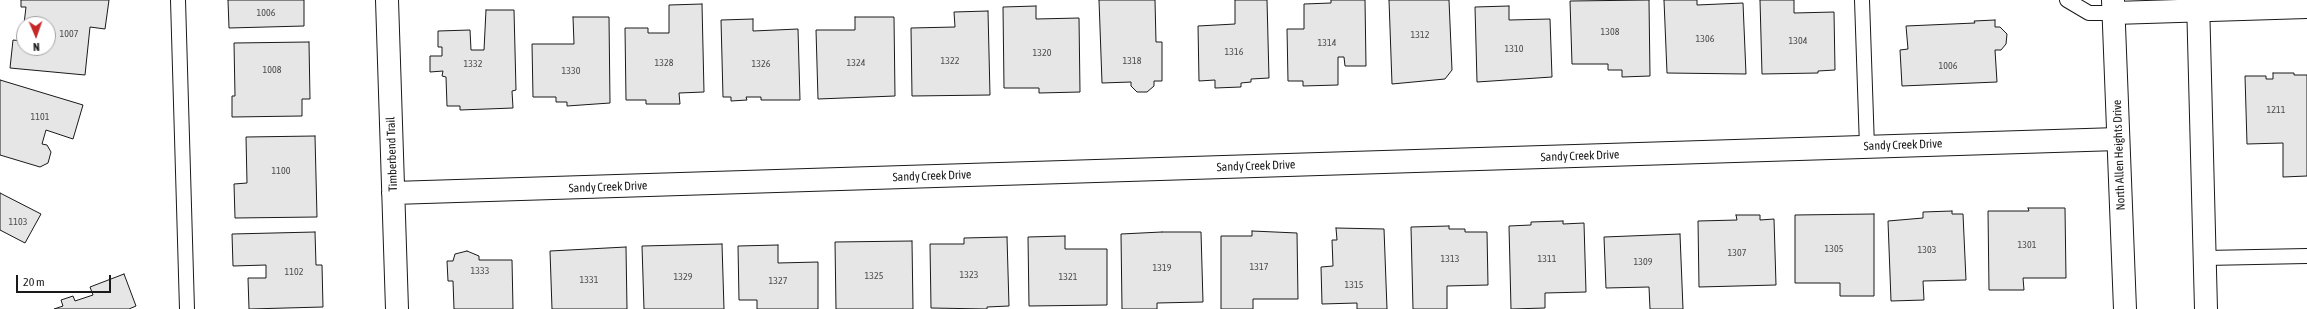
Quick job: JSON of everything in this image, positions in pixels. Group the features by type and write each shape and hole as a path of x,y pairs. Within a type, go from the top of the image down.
{"street":[{"name":"Timberbend Trail","path":"387,0 397,309"},
{"path":"2114,7 2198,5 2307,7"},
{"path":"2198,5 2206,309"},
{"name":"North Allen Heights Drive","path":"2114,7 2125,309"},
{"name":"Sandy Creek Drive","path":"393,193 2118,139"}],"lane":[{"path":"178,0 187,309"},
{"path":"1862,0 1867,147"},
{"path":"2067,0 2089,13 2114,7"},
{"path":"2204,258 2307,256"}],"building":[{"path":"21,0 109,0 105,29 90,27 85,75 10,68 13,40 16,40 16,56 56,56 56,16 25,16 26,7 21,7"},
{"path":"228,0 304,0 304,26 229,28"},
{"path":"1099,0 1155,0 1156,42 1162,42 1162,81 1154,81 1154,86 1147,92 1137,92 1131,86 1131,82 1102,83"},
{"path":"1235,0 1267,0 1269,78 1251,79 1251,82 1241,83 1241,87 1215,88 1215,80 1199,81 1198,26 1235,24"},
{"path":"1331,0 1365,0 1366,66 1345,66 1344,57 1338,57 1338,85 1303,86 1303,81 1288,81 1287,29 1304,29 1304,4 1331,3"},
{"path":"1389,0 1449,0 1452,70 1445,79 1392,84"},
{"path":"1649,0 1650,76 1622,77 1622,70 1608,70 1608,64 1572,64 1570,1"},
{"path":"1664,0 1697,0 1697,5 1743,3 1746,74 1667,73"},
{"path":"1760,0 1794,0 1794,13 1834,12 1835,70 1818,71 1818,73 1762,74"},
{"path":"702,4 704,92 679,93 680,104 646,104 646,100 626,100 625,28 648,28 648,33 669,33 669,5"},
{"path":"1036,6 1036,19 1079,18 1080,92 1039,93 1039,88 1004,88 1003,7"},
{"path":"1509,6 1509,20 1550,19 1552,77 1477,82 1475,7"},
{"path":"486,10 514,10 516,90 512,91 513,108 460,110 460,106 447,106 446,77 442,76 443,71 430,72 430,56 442,56 442,47 438,47 438,31 470,30 471,50 484,50"},
{"path":"988,11 990,95 912,96 911,28 955,27 954,12"},
{"path":"573,17 609,17 610,103 567,106 567,102 556,102 556,97 533,97 532,44 574,44"},
{"path":"855,17 894,17 895,96 818,99 816,30 855,30"},
{"path":"753,19 753,31 798,29 800,100 761,100 761,97 746,97 747,100 731,101 731,97 723,97 721,20"},
{"path":"1995,20 1995,27 2000,27 2007,34 2006,44 2001,50 1995,50 1997,82 1902,86 1900,50 1908,49 1906,26 1975,23 1974,21"},
{"path":"309,42 310,99 302,99 302,116 232,117 232,96 235,96 234,43"},
{"path":"2273,73 2294,73 2294,75 2307,75 2307,176 2283,177 2283,143 2247,144 2245,76 2266,76 2266,79 2273,79"},
{"path":"0,80 83,105 73,139 46,130 42,144 47,145 51,152 48,163 40,167 0,155"},
{"path":"315,136 317,217 235,218 234,184 247,183 246,137"},
{"path":"0,193 41,214 25,243 0,230"},
{"path":"2028,208 2065,208 2066,278 2023,278 2024,290 1989,290 1988,211 2029,211"},
{"path":"1952,211 1952,214 1963,214 1966,280 1923,281 1924,300 1891,301 1888,221 1923,218 1923,212"},
{"path":"1874,214 1874,296 1840,296 1840,283 1795,283 1795,215"},
{"path":"1736,215 1760,215 1760,220 1774,219 1776,285 1699,287 1698,221 1737,220"},
{"path":"1563,221 1563,224 1584,223 1586,292 1545,293 1545,308 1511,309 1509,226 1531,225 1531,222"},
{"path":"1449,226 1449,229 1465,229 1465,232 1487,232 1488,285 1447,286 1447,309 1413,309 1411,227"},
{"path":"1336,228 1384,229 1387,309 1357,309 1357,303 1322,304 1321,267 1333,266 1332,240 1337,240"},
{"path":"1252,231 1297,233 1298,299 1253,299 1253,309 1221,309 1221,236 1252,236"},
{"path":"315,232 316,265 322,265 323,307 249,309 248,278 266,278 266,265 233,266 232,234"},
{"path":"1201,232 1203,302 1157,303 1157,309 1122,309 1121,234"},
{"path":"1680,234 1683,309 1650,309 1649,287 1606,288 1604,237"},
{"path":"1065,236 1065,249 1107,249 1107,305 1029,306 1028,237"},
{"path":"1007,237 1009,306 987,307 987,309 931,308 930,244 964,244 964,238"},
{"path":"912,241 913,309 836,309 835,242"},
{"path":"722,244 724,309 644,309 642,246"},
{"path":"778,245 778,263 818,262 818,309 757,309 757,300 739,300 738,246"},
{"path":"626,247 627,309 552,309 550,251"},
{"path":"467,251 479,256 479,260 512,260 513,309 454,309 453,281 448,281 447,261 453,261 455,254"},
{"path":"124,274 136,306 129,309 54,309 63,306 61,300 73,296 75,301 93,295 90,287"}]}
